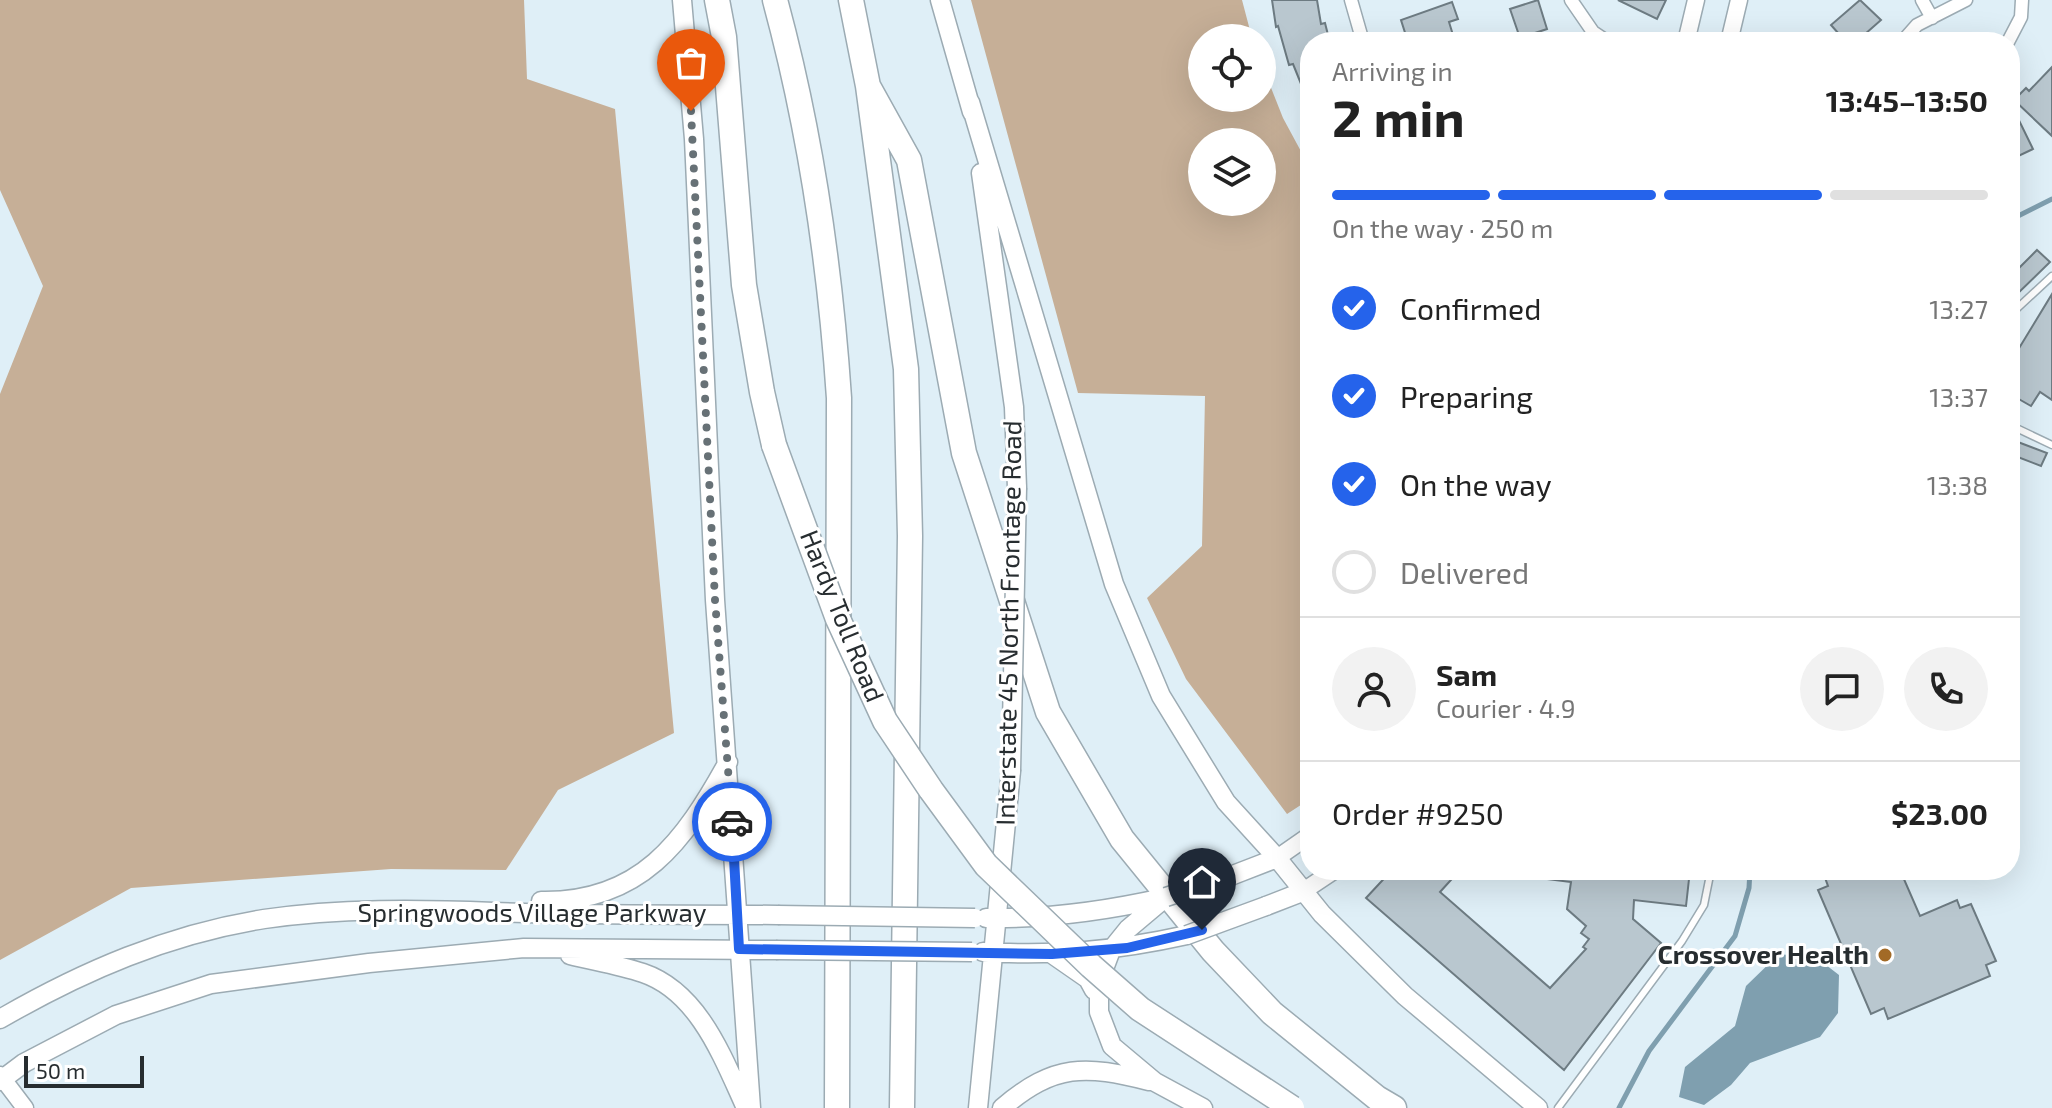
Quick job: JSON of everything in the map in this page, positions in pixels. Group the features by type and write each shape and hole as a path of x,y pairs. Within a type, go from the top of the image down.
{"highway":[{"name":"Hardy Toll Road","path":"717,0 724,37 744,285 774,445 838,619 885,721 986,865 1091,966 1140,1009 1292,1108"},
{"path":"775,0 814,180 838,384 837,1108"},
{"path":"851,0 868,86 906,369 910,536 902,1108"},
{"path":"868,86 909,160 964,453 1048,712 1122,839 1213,951 1272,1013 1377,1098 1394,1108"}],"main road":[{"path":"682,0 694,139 712,555 728,762 748,1108"},
{"name":"Interstate 45 North Frontage Road","path":"940,0 970,102 999,281 1012,391 1017,488 1011,771 978,1108"},
{"path":"970,102 1114,584 1161,696 1226,802 1341,935 1405,996 1538,1108"},
{"path":"468,910 494,900 559,901 600,895 648,871 680,836 712,792 728,762"},
{"name":"Springwoods Village Parkway","path":"0,1019 56,987 162,944 212,930 317,912 468,910 1023,918 1108,910 1166,897 1277,858"},
{"name":"Springwoods Village Parkway","path":"1,1078 116,1015 211,984 369,963 544,948 1052,954 1187,935 1302,892"},
{"path":"1166,897 1122,942 1099,982 1099,1012 1112,1046 1155,1082 1203,1108"},
{"path":"544,948 646,974 686,1000 718,1048 748,1108"},
{"path":"1052,954 1088,979 1099,1000"},
{"path":"1002,1108 1028,1086 1060,1073 1102,1070 1155,1082"}],"street":[{"path":"1351,0 1360,32"},
{"path":"1571,0 1593,32"},
{"path":"1688,32 1696,0"},
{"path":"1731,32 1739,0"},
{"path":"1922,0 1932,18"},
{"path":"1911,32 1917,25 1966,0"},
{"path":"2013,32 2021,17 2022,0"},
{"name":"Springwoods Village Parkway","path":"1277,858 1300,842"},
{"name":"Springwoods Village Parkway","path":"1302,892 1320,880"},
{"path":"1,1078 25,1108"}],"lane":[{"path":"2020,306 2052,276"},
{"path":"2020,430 2052,445"},
{"path":"1558,1108 1682,941 1704,905 1709,880"}],"shaded area":[{"path":"0,0 524,0 527,79 615,109 674,733 558,790 506,870 391,869 131,888 0,960 0,394 43,286 0,190"},
{"path":"971,0 1242,0 1248,24 1188,24 1188,112 1276,112 1276,100 1300,149 1300,806 1287,814 1186,679 1147,598 1202,546 1205,396 1078,393"}],"water":[{"path":"1779,954 1817,958 1839,975 1838,1013 1820,1037 1750,1063 1731,1085 1704,1105 1679,1097 1685,1067 1735,1026 1746,986"}],"building":[{"path":"1272,0 1317,0 1321,24 1325,23 1327,32 1300,32 1300,81 1293,64 1289,65"},
{"path":"1538,0 1547,29 1518,32 1510,9"},
{"path":"1618,0 1666,0 1657,19"},
{"path":"1860,0 1881,20 1867,32 1837,32 1831,25"},
{"path":"1452,2 1458,19 1449,22 1452,32 1405,32 1401,20"},
{"path":"2052,67 2052,136 2020,106 2020,94 2026,88 2029,91"},
{"path":"2020,122 2033,149 2020,155"},
{"path":"2037,250 2050,262 2020,291 2020,267"},
{"path":"2052,294 2052,400 2040,392 2031,406 2020,400 2020,347"},
{"path":"2020,443 2047,453 2041,466 2020,458"},
{"path":"1383,880 1451,880 1440,892 1550,988 1586,949 1583,947 1589,939 1581,933 1586,926 1567,909 1571,882 1556,880 1689,880 1686,906 1634,900 1633,919 1661,943 1564,1070 1366,898"},
{"path":"1826,880 1904,880 1920,916 1957,900 1960,908 1971,904 1996,961 1986,965 1990,976 1888,1019 1884,1008 1871,1014 1818,890 1828,886"}],"waterway":[{"path":"2020,215 2052,199"},
{"path":"1619,1108 1649,1051 1735,936 1749,880"}],"way so far":[{"path":"691,111 715,600 732,822"}],"place":[{"name":"Crossover Health","path":"1885,955"}],"route":[{"path":"732,822 739,949 1052,954 1127,948 1202,930"}]}
